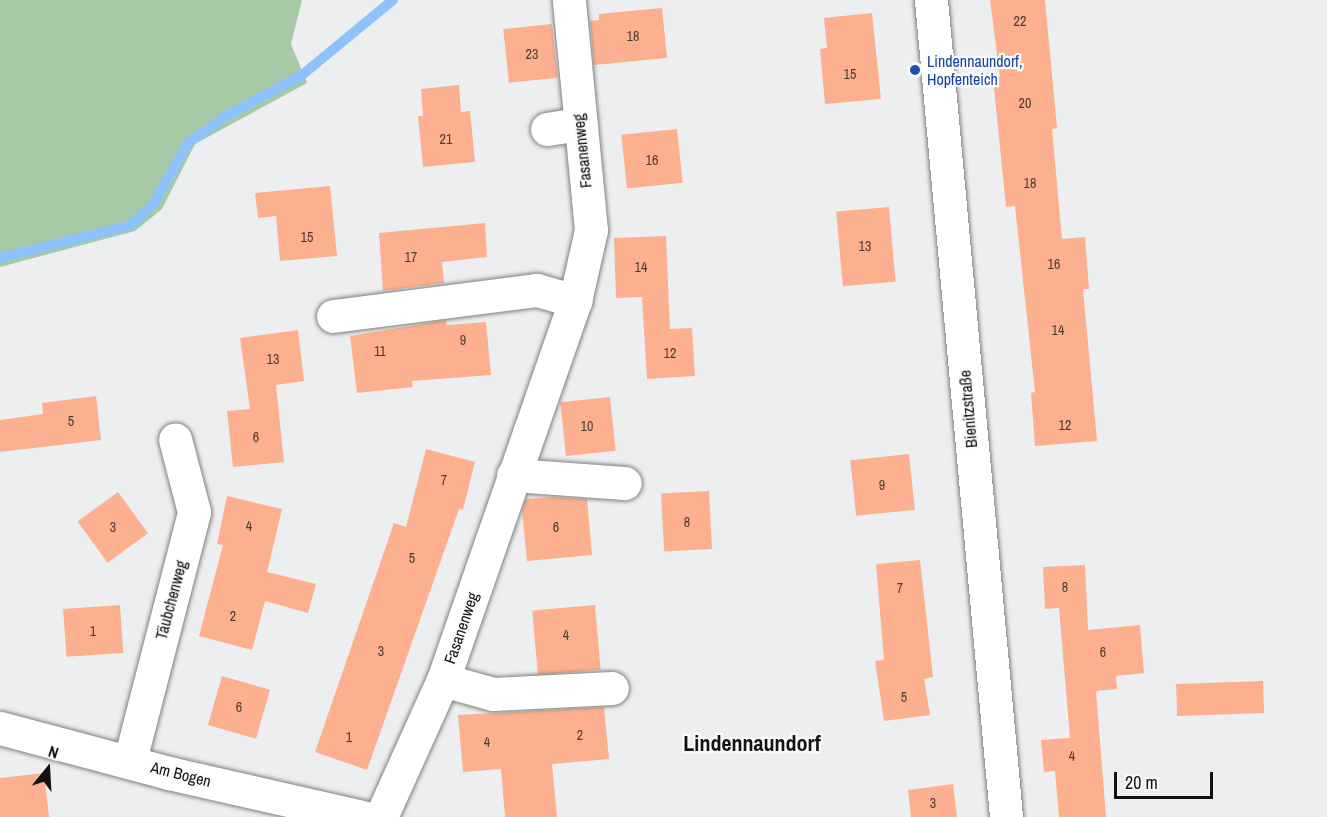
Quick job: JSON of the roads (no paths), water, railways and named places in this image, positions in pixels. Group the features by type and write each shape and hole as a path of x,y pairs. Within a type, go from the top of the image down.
{"street":[{"name":"Fasanenweg","path":"381,817 443,680 575,301 591,230 563,126 569,0"},
{"name":"Bienitzstraße","path":"931,0 1006,817"},
{"path":"333,316 537,290 575,301"},
{"name":"Täubchenweg","path":"130,760 194,512 175,439"},
{"path":"513,475 625,483"},
{"name":"Fasanenweg","path":"443,680 493,693 612,688"},
{"name":"Am Bogen","path":"0,728 363,817"}],"waterway":[{"path":"0,258 131,225 154,203 188,143 226,116 302,75 393,0"}],"place":[{"name":"Lindennaundorf, Hopfenteich","path":"915,70"}],"district":[{"name":"Lindennaundorf","path":"752,744"}]}
